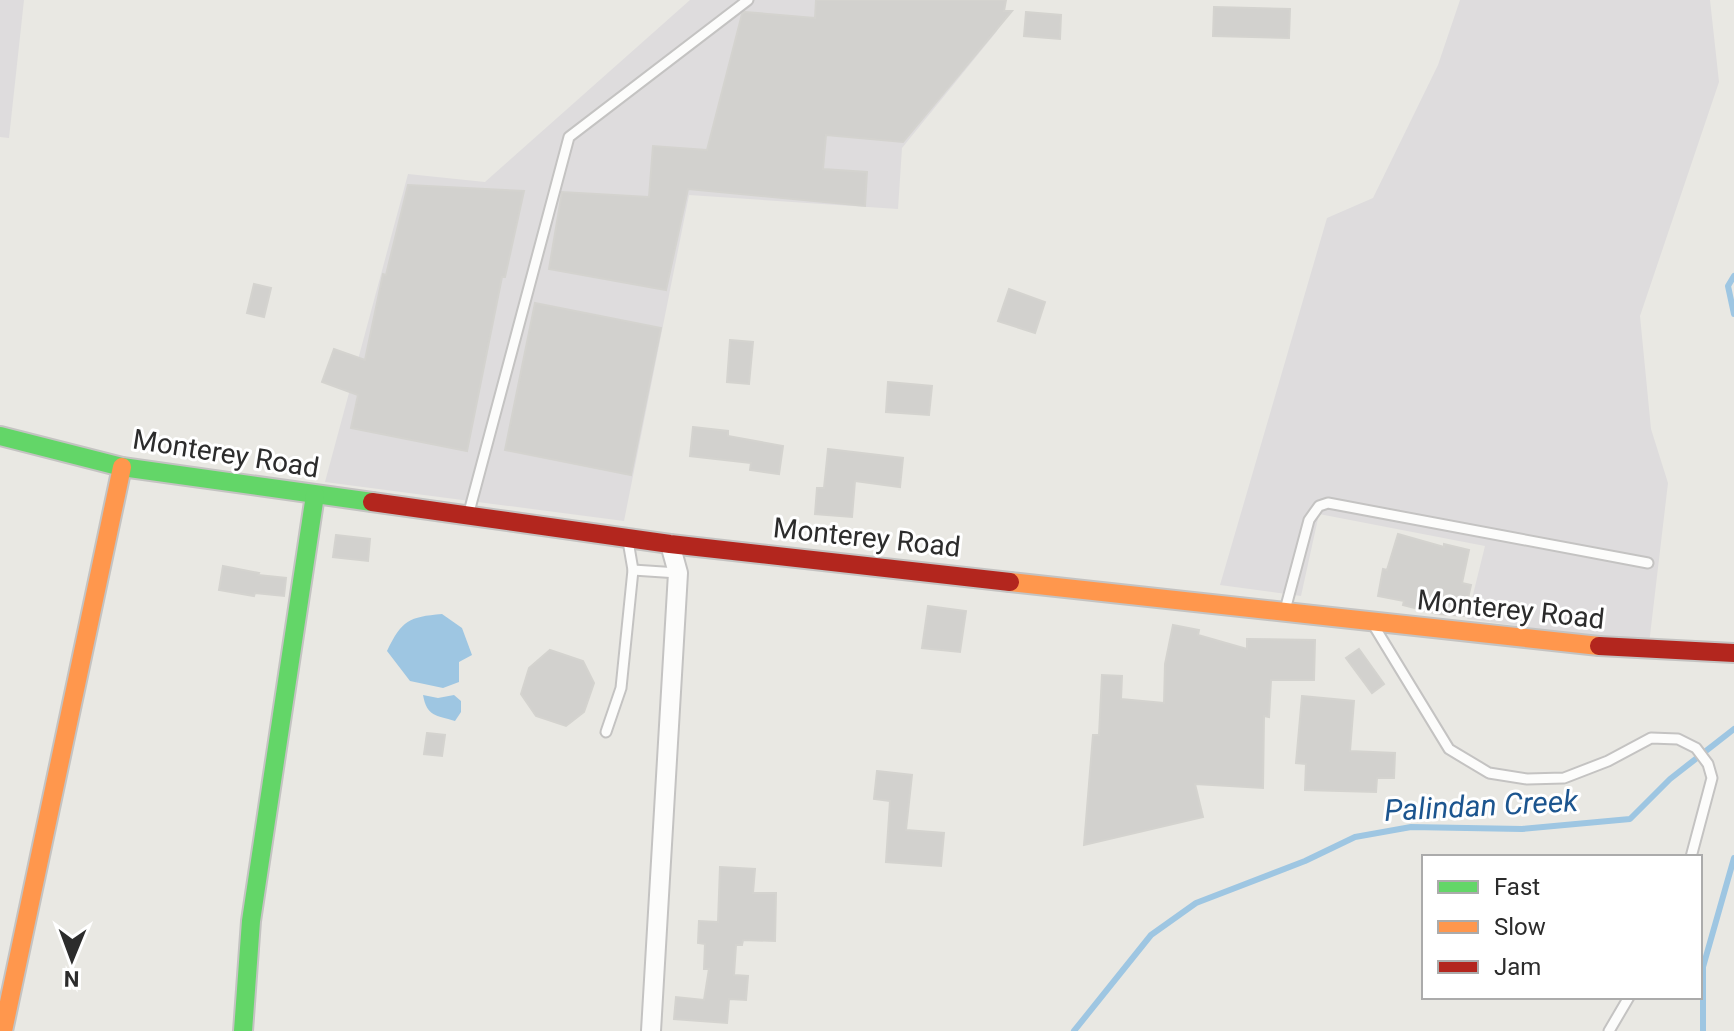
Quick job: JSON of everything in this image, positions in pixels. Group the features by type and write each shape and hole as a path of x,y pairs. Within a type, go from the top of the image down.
{"street":[{"name":"Monterey Road","path":"0,436 122,467 670,544 1372,623 1636,650 1734,653"},
{"path":"3,1031 122,467"},
{"path":"243,1031 251,921 315,495"},
{"path":"651,1031 678,573 670,544"}],"lane":[{"path":"469,516 569,137 748,0"},
{"path":"1285,613 1309,520 1319,506 1328,503 1648,563"},
{"path":"606,732 621,688 633,570 628,538"},
{"path":"633,570 678,573"},
{"path":"1372,623 1449,749 1489,773 1527,779 1564,778 1608,761 1651,738 1678,739 1696,748 1708,764 1712,778 1692,855"},
{"path":"1609,1031 1628,999"}],"shaded area":[{"path":"0,0 24,0 9,138 0,137"},
{"path":"690,0 1006,0 997,31 902,148 898,209 689,195 624,521 325,482 408,174 485,182"},
{"path":"1460,0 1710,0 1719,82 1640,316 1651,429 1668,483 1649,644 1467,619 1485,546 1319,514 1301,596 1220,585 1327,218 1373,198 1438,65"}],"water":[{"path":"442,614 462,628 472,655 459,662 459,682 443,688 410,681 387,651 402,626 414,619"},
{"path":"423,695 438,698 454,695 461,701 461,712 455,721 438,716 427,708"}],"building":[{"path":"816,0 1006,0 1004,11 1012,11 903,142 826,135 823,169 867,172 865,206 688,189 666,290 549,269 562,192 649,197 653,146 707,150 742,14 815,18"},
{"path":"1214,7 1290,9 1289,38 1213,36"},
{"path":"1026,12 1061,15 1060,39 1024,36"},
{"path":"408,185 524,191 505,277 502,277 467,451 351,428 358,395 322,382 334,349 365,360 383,274 386,275"},
{"path":"254,284 271,288 264,317 247,313"},
{"path":"1009,289 1045,302 1035,333 998,321"},
{"path":"535,303 661,328 631,475 505,450"},
{"path":"730,340 753,342 749,384 727,382"},
{"path":"888,382 932,386 929,415 886,412"},
{"path":"693,427 728,431 728,436 783,446 779,474 750,470 751,463 690,456"},
{"path":"828,449 903,458 900,487 855,481 852,517 815,514 817,488 824,488"},
{"path":"1398,534 1444,547 1444,544 1469,550 1462,583 1471,585 1464,616 1438,614 1403,605 1404,601 1378,596 1383,569 1387,570"},
{"path":"336,535 370,539 368,561 333,557"},
{"path":"223,566 286,578 284,596 255,593 254,596 219,590"},
{"path":"928,606 966,611 960,652 922,648"},
{"path":"1173,625 1199,630 1198,635 1247,649 1247,639 1315,640 1314,680 1271,680 1269,717 1264,716 1263,788 1195,784 1203,817 1084,845 1093,735 1099,735 1102,675 1122,676 1121,699 1164,703 1165,664"},
{"path":"1359,649 1384,684 1372,693 1346,658"},
{"path":"550,650 583,661 594,683 584,712 566,726 536,716 521,694 529,668"},
{"path":"1302,696 1354,701 1350,751 1395,753 1394,778 1377,778 1376,792 1305,790 1306,764 1296,763"},
{"path":"427,733 445,735 442,756 424,754"},
{"path":"877,771 912,775 906,830 944,833 941,866 886,862 890,801 874,799"},
{"path":"720,867 755,869 753,893 776,893 775,941 743,940 742,945 736,945 734,975 748,976 746,1000 729,999 727,1023 674,1019 676,997 704,1000 709,969 704,969 705,944 698,943 699,921 718,922"}],"waterway":[{"path":"1734,276 1728,286 1734,314"},
{"name":"Palindan Creek","path":"1074,1031 1151,935 1196,903 1305,861 1355,837 1411,827 1522,829 1630,819 1670,779 1734,729"},
{"path":"1703,1031 1703,967 1734,858"}],"traffic: fast":[{"path":"0,436 122,467 372,502"},
{"path":"243,1031 251,921 315,495"}],"traffic: slow":[{"path":"3,1031 122,467"},
{"path":"1010,582 1599,646"}],"traffic: jam":[{"path":"372,502 670,544 1010,582"},
{"path":"1599,646 1734,653"}]}
